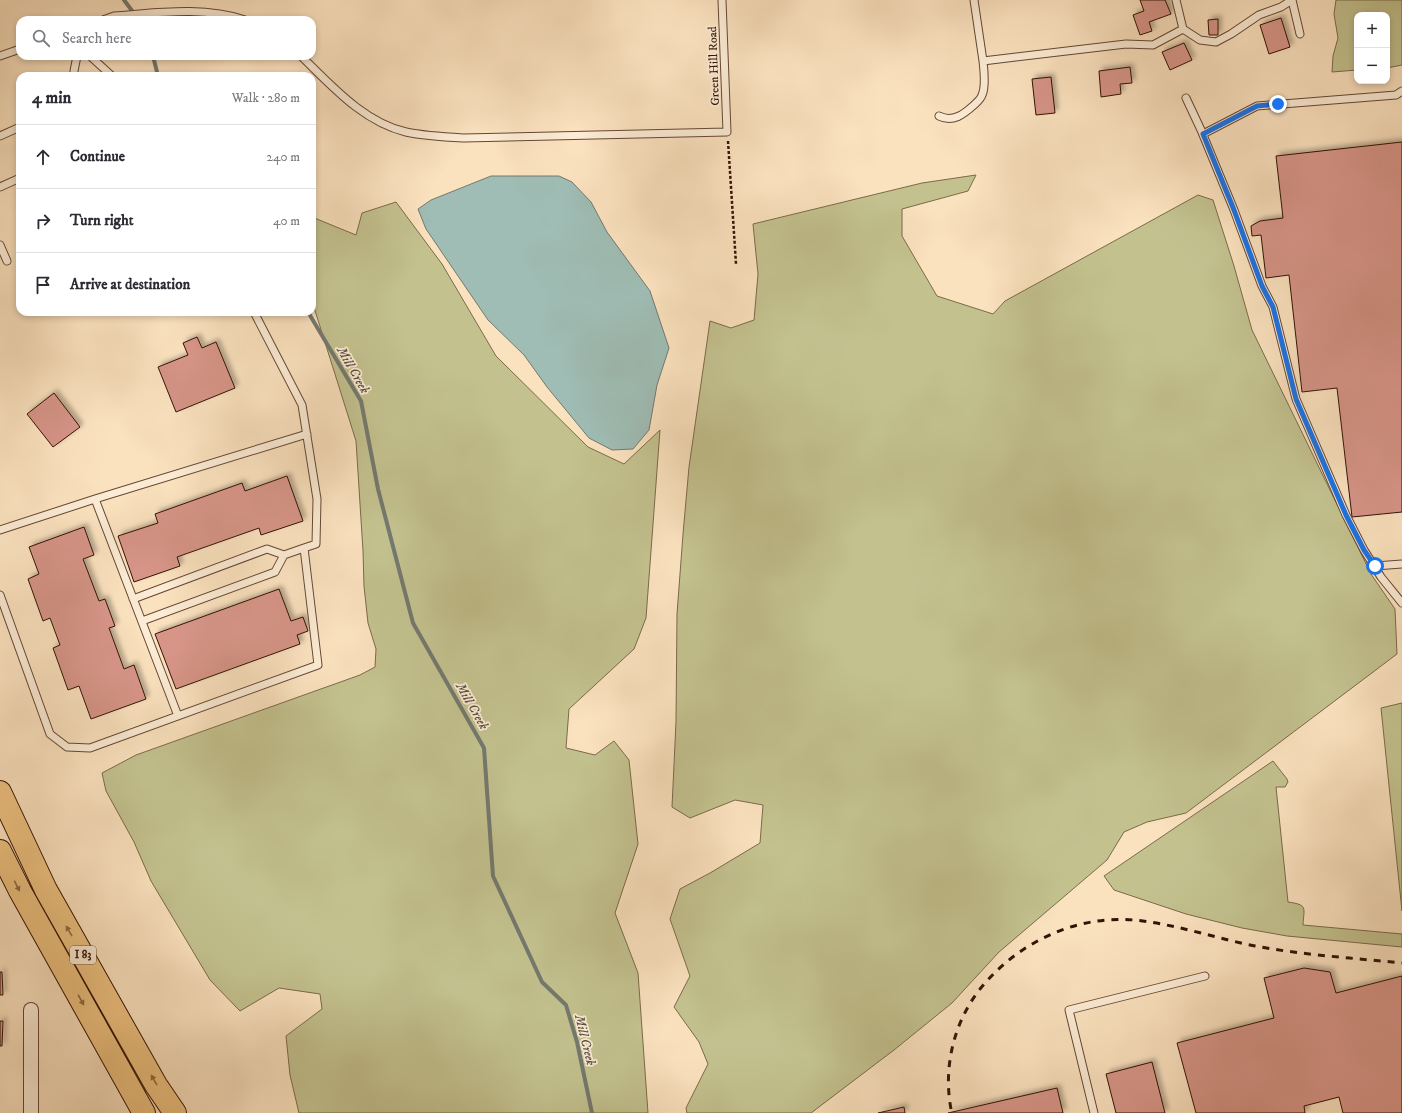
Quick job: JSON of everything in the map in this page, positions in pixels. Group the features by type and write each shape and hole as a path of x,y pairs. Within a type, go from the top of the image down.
{"highway":[{"name":"I 83","path":"0,792 46,890 156,1085 176,1113"},
{"name":"I 83","path":"0,851 20,891 144,1113"}],"street":[{"path":"31,1010 31,1113"}],"lane":[{"name":"Green Hill Road","path":"722,0 727,132"},
{"path":"938,116 944,119 950,119 964,114 982,96 984,80 983,61 974,0"},
{"path":"1176,0 1183,29 1200,40 1216,42 1259,15 1280,7 1292,0 1300,34"},
{"path":"114,16 195,12 225,16"},
{"path":"983,61 1126,44 1153,44 1183,29"},
{"path":"0,56 16,50"},
{"path":"74,72 76,60"},
{"path":"94,60 108,72"},
{"path":"305,60 339,93 361,110 381,122 405,132 431,136 464,138 727,132"},
{"path":"1203,134 1257,106 1396,94 1402,91"},
{"path":"1186,98 1203,134 1234,210 1262,286 1273,307 1296,399 1346,515 1364,550 1402,603"},
{"path":"0,136 16,129"},
{"path":"0,187 16,180"},
{"path":"0,245 7,261"},
{"path":"134,599 267,549 284,555 316,544 317,499 302,405 256,316"},
{"path":"0,530 95,499 307,434"},
{"path":"95,499 178,716"},
{"path":"0,595 50,734 67,747 90,748 318,665 304,548"},
{"path":"142,621 275,572 284,555"},
{"path":"1375,566 1402,564"},
{"path":"1094,1113 1069,1010 1205,976"}],"path":[{"path":"727,132 736,264"}],"shaded area":[{"path":"1336,0 1402,0 1402,65 1390,67 1390,12 1354,12 1354,70 1332,72 1333,56 1338,38 1334,14"},
{"path":"976,175 968,191 902,209 902,236 937,296 993,314 1005,301 1198,195 1213,200 1252,330 1371,574 1395,609 1397,654 1186,813 1147,822 1124,832 1107,860 999,952 952,1003 894,1050 811,1113 687,1113 686,1108 708,1064 699,1042 674,1007 690,976 670,919 680,889 760,843 763,805 735,800 690,818 672,807 676,722 677,614 683,534 689,467 710,321 731,328 754,320 758,274 753,224 922,183"},
{"path":"396,202 442,264 496,356 588,447 624,464 660,430 646,618 634,649 569,709 566,748 595,755 614,741 629,760 638,844 615,913 638,973 648,1113 299,1113 290,1075 286,1036 322,1009 320,994 279,988 240,1011 210,980 151,881 134,842 106,791 102,773 136,755 360,675 375,667 376,649 368,623 364,586 356,441 316,314 316,219 356,235 362,213"},
{"path":"1402,703 1402,911 1381,708"},
{"path":"1273,761 1288,782 1285,787 1276,787 1288,902 1302,906 1304,911 1303,925 1402,934 1402,947 1287,936 1242,928 1186,914 1114,890 1104,876"}],"water":[{"path":"491,176 559,176 572,182 591,202 607,232 650,291 669,348 657,385 649,430 633,449 612,450 589,438 547,387 524,355 488,320 426,229 418,209 431,200"}],"building":[{"path":"1140,0 1165,0 1171,14 1149,22 1152,31 1140,35 1133,15 1144,11"},
{"path":"1281,18 1290,47 1269,54 1260,25"},
{"path":"1218,19 1218,35 1209,35 1208,20"},
{"path":"1184,43 1192,60 1170,70 1162,52"},
{"path":"1130,67 1132,83 1120,84 1121,94 1101,97 1099,71"},
{"path":"1051,77 1055,113 1036,115 1032,79"},
{"path":"1402,142 1402,512 1352,517 1337,388 1302,392 1289,275 1266,278 1261,235 1252,236 1251,226 1260,221 1283,218 1276,156"},
{"path":"197,337 202,348 216,342 235,388 176,412 158,367 188,355 183,343"},
{"path":"54,393 80,427 53,447 27,414"},
{"path":"287,476 303,521 261,535 259,528 177,557 180,566 134,582 118,536 158,523 155,514 242,483 245,491"},
{"path":"84,527 94,555 83,559 99,601 105,599 115,626 109,628 124,669 134,665 146,699 91,719 79,686 68,690 53,648 60,645 50,618 43,621 28,579 39,574 29,547"},
{"path":"279,589 291,621 303,617 308,631 297,635 300,644 176,689 155,634"},
{"path":"1304,968 1330,972 1336,993 1402,976 1402,1113 1343,1113 1339,1097 1304,1106 1305,1113 1196,1113 1177,1043 1274,1018 1264,978"},
{"path":"0,972 2,972 3,995 0,995"},
{"path":"0,1021 3,1021 2,1046 0,1046"},
{"path":"1152,1062 1165,1113 1116,1113 1106,1074"},
{"path":"1057,1088 1063,1113 948,1113"},
{"path":"904,1107 905,1113 878,1113"}],"waterway":[{"name":"Mill Creek","path":"124,0 136,16"},
{"name":"Mill Creek","path":"154,60 157,72"},
{"name":"Mill Creek","path":"310,316 361,401 378,489 413,623 484,748 493,876 542,982 566,1005 577,1042 592,1113"}],"railway":[{"path":"951,1109 948,1077 950,1061 957,1030 971,1002 980,989 1011,958 1049,935 1069,928 1090,922 1134,920 1165,925 1240,943 1273,949 1402,963"}],"route":[{"path":"1278,104 1257,106 1203,134 1234,210 1262,286 1273,307 1296,399 1346,515 1364,550 1375,566"}]}
